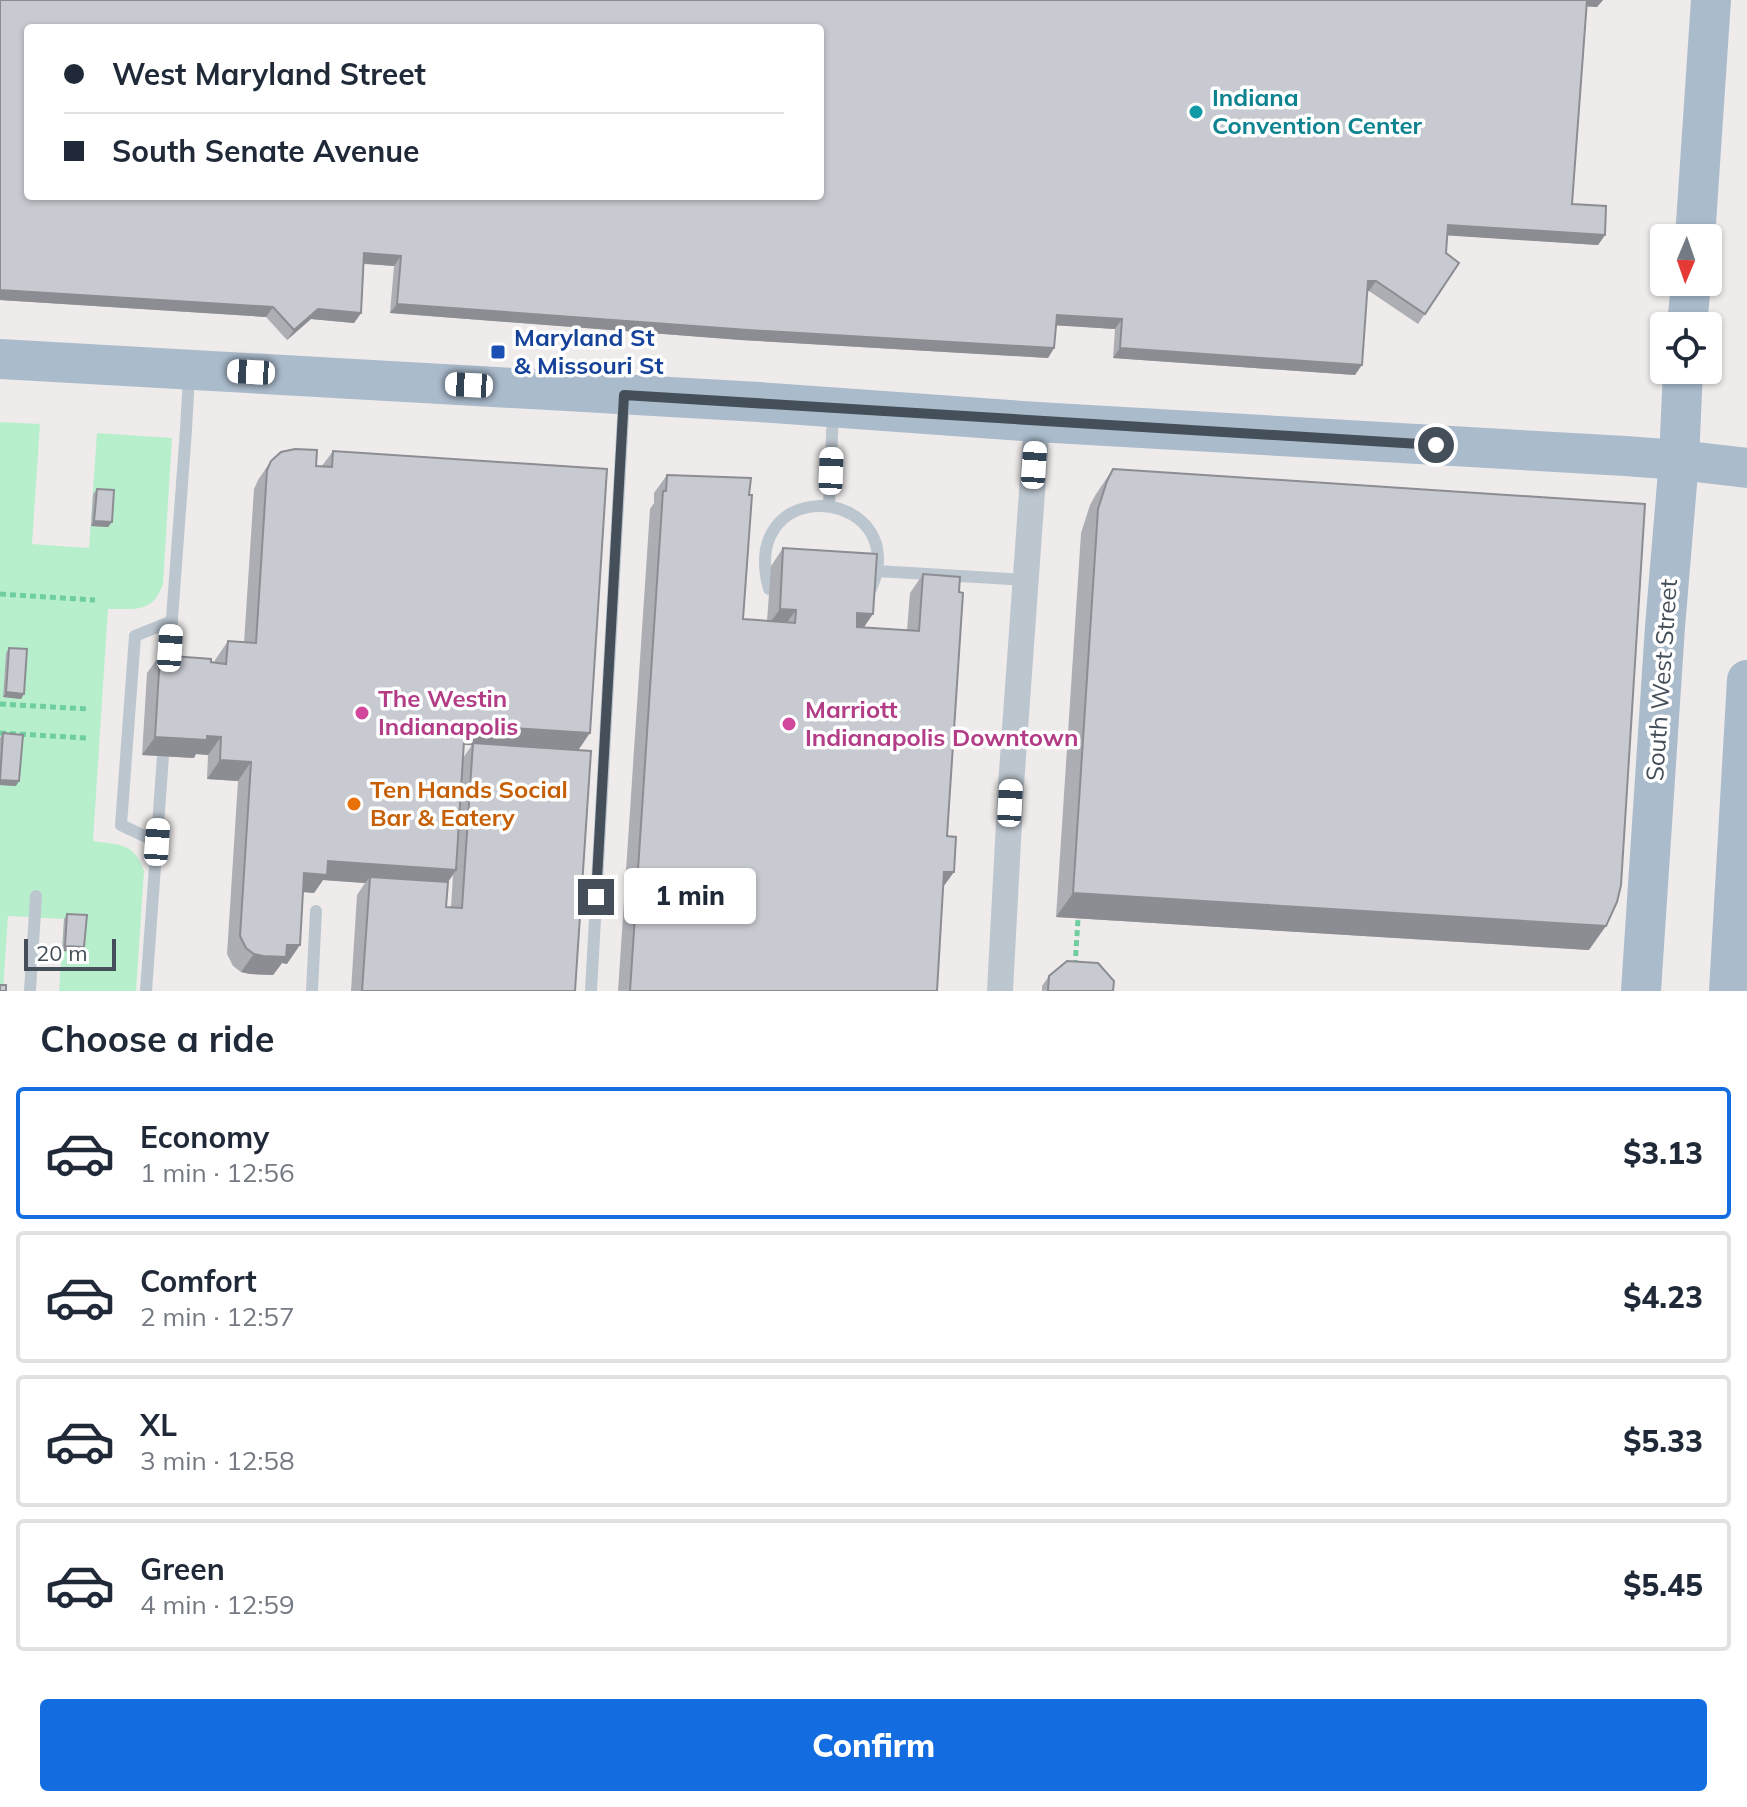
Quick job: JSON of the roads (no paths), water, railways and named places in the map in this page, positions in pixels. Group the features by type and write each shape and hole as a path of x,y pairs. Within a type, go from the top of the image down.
{"main road":[{"path":"1696,224 1711,0"},
{"path":"0,359 1679,460 1747,468"},
{"name":"South West Street","path":"1641,991 1682,384"},
{"path":"1729,991 1746,696"}],"street":[{"path":"1000,991 1037,422"}],"lane":[{"path":"168,675 189,368"},
{"path":"591,991 624,395"},
{"path":"829,505 833,409"},
{"path":"769,589 764,556 769,538 779,523 794,512 811,506 829,505 854,516 871,536 877,553 877,571 863,601"},
{"path":"877,571 1026,580"},
{"path":"157,842 121,825 122,809 135,636 172,621"},
{"path":"146,991 163,756"},
{"path":"30,991 36,896"},
{"path":"312,991 316,911"}],"place":[{"name":"Indiana Convention Center","path":"1196,112"},
{"name":"Maryland St & Missouri St","path":"498,352"},
{"name":"The Westin Indianapolis","path":"362,713"},
{"name":"Marriott Indianapolis Downtown","path":"789,724"},
{"name":"Ten Hands Social Bar & Eatery","path":"354,804"}]}
